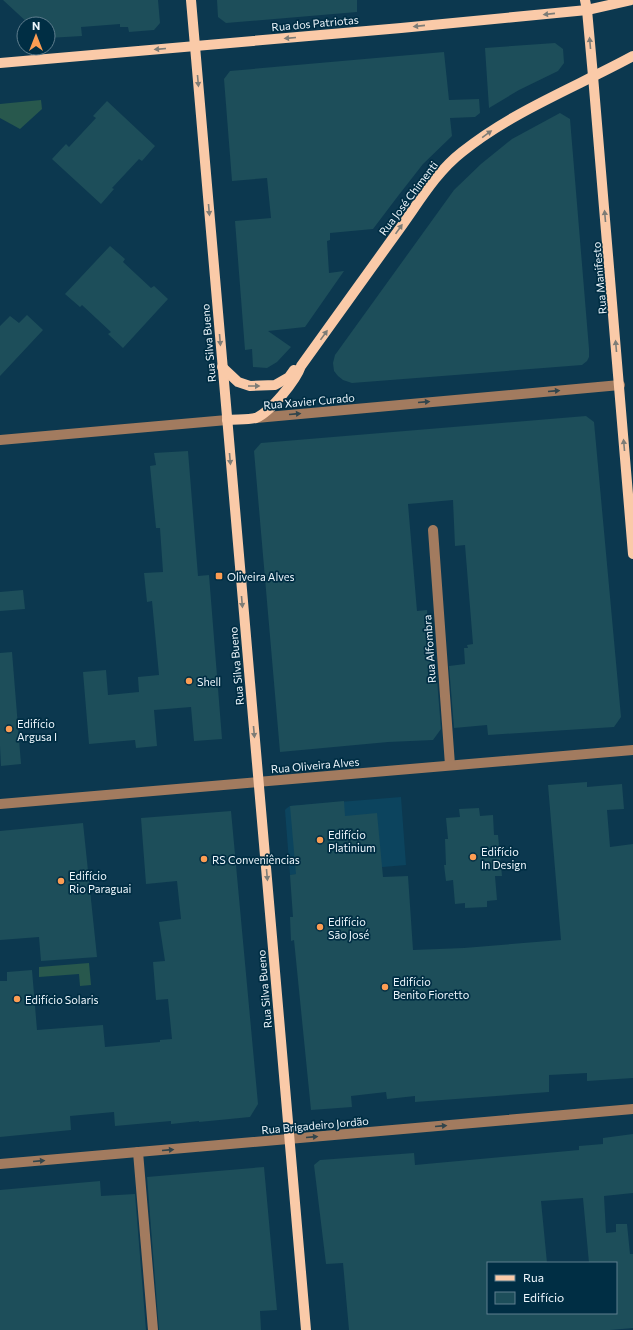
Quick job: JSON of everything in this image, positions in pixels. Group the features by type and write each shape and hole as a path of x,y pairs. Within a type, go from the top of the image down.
{"main road":[{"name":"Rua Silva Bueno","path":"191,0 306,1330"},
{"name":"Rua dos Patriotas","path":"0,63 401,28 631,0"},
{"name":"Rua Manifesto","path":"586,5 620,384 633,554"},
{"path":"593,76 633,56"},
{"name":"Rua José Chimenti","path":"256,418 270,408 279,399 299,373 301,366 421,198 447,166 462,152 495,128 526,110 593,76"},
{"name":"Rua José Chimenti","path":"222,367 238,382 250,386 275,385 289,377 294,370 301,366"},
{"name":"Rua Xavier Curado","path":"227,420 256,418"}],"street":[{"name":"Rua Xavier Curado","path":"256,418 620,384"},
{"name":"Rua Xavier Curado","path":"0,440 227,420"},
{"name":"Rua Alfombra","path":"433,530 450,766"},
{"name":"Rua Oliveira Alves","path":"0,804 633,750"},
{"name":"Rua Brigadeiro Jordão","path":"0,1164 633,1109"},
{"path":"138,1152 153,1330"}],"shaded area":[{"path":"41,100 42,109 20,129 0,118 0,104"},
{"path":"401,797 406,865 290,875 285,810 287,808 290,806"},
{"path":"89,963 91,985 80,986 79,974 39,977 39,967"}],"building":[{"path":"3,0 158,0 160,23 154,30 129,32 128,27 120,27 120,24 81,27 82,36 56,38 56,16 20,16"},
{"path":"217,0 357,0 357,12 226,23 218,17"},
{"path":"555,43 563,49 564,63 558,71 519,90 489,108 485,48"},
{"path":"444,52 449,100 479,99 480,113 475,117 450,118 452,136 423,164 373,229 330,233 330,240 327,241 329,273 344,271 305,327 268,331 291,347 277,362 267,368 253,367 252,349 245,350 235,221 271,218 267,178 232,181 224,79 230,71"},
{"path":"107,101 155,146 142,161 139,159 112,188 114,189 101,204 52,159 66,144 69,147 96,118 93,116"},
{"path":"560,113 570,119 589,349 589,357 587,361 582,365 352,383 343,380 338,376 334,371 333,363 335,355 454,190 481,164 512,139"},
{"path":"110,246 125,259 123,262 151,288 154,286 168,299 123,348 108,334 111,332 82,305 80,307 65,294"},
{"path":"27,315 43,330 0,376 0,326 10,316 19,323"},
{"path":"586,416 594,422 621,717 614,727 488,735 487,725 454,728 449,666 465,664 464,648 468,648 467,645 473,644 465,545 455,546 453,500 408,504 417,611 427,610 431,668 436,667 441,729 433,740 388,742 280,752 254,451 261,443"},
{"path":"188,451 198,576 209,575 222,739 194,741 191,707 154,710 157,746 136,748 135,740 89,744 83,672 106,670 108,695 139,692 138,677 159,675 152,601 147,602 144,573 163,572 160,528 156,528 150,466 156,465 154,453"},
{"path":"23,590 25,609 0,611 0,592"},
{"name":"Edifício Argusa I","path":"12,652 21,764 1,766 0,653"},
{"path":"587,782 587,787 622,784 624,809 607,810 610,847 633,844 633,1078 587,1081 587,1073 549,1075 549,1092 415,1102 415,1096 387,1099 386,1092 351,1096 352,1107 311,1110 294,940 291,941 290,917 293,917 290,875 296,874 290,806 344,801 345,816 377,813 383,877 408,876 413,950 464,948 561,940 548,785"},
{"name":"Edifício In Design","path":"479,808 480,816 493,815 494,835 498,835 502,876 495,876 497,900 487,901 487,907 465,908 465,903 455,904 453,880 446,881 444,865 446,865 445,839 448,839 446,818 460,817 459,809"},
{"path":"231,811 258,1104 250,1117 171,1124 171,1121 115,1126 114,1112 70,1116 71,1130 0,1137 0,981 7,981 7,972 32,970 37,1030 103,1025 105,1047 160,1042 160,1040 172,1039 168,999 156,1000 153,962 165,961 159,922 181,919 177,881 146,884 141,818"},
{"path":"83,823 97,957 41,961 39,937 0,940 0,831"},
{"path":"633,1134 633,1193 604,1196 606,1233 616,1232 616,1224 627,1224 630,1254 633,1254 633,1328 610,1330 349,1330 343,1263 326,1264 314,1165 320,1160 414,1153 415,1165 579,1150 579,1146 603,1144 603,1138","holes":["583,1198 589,1262 617,1262 617,1314 487,1314 487,1262 547,1262 541,1201"]},
{"path":"264,1167 277,1310 260,1311 261,1330 159,1330 147,1177"},
{"path":"100,1181 101,1196 135,1194 146,1330 0,1330 0,1190"}],"place":[{"name":"Oliveira Alves","path":"219,576"},
{"name":"Shell","path":"189,681"},
{"name":"Edifício Argusa I","path":"9,729"},
{"name":"Edifício Platinium","path":"320,840"},
{"name":"Edifício In Design","path":"473,857"},
{"name":"RS Conveniências","path":"204,859"},
{"name":"Edifício Rio Paraguai","path":"61,881"},
{"name":"Edifício São José","path":"320,927"},
{"name":"Edifício Benito Fioretto","path":"385,987"},
{"name":"Edifício Solaris","path":"17,999"}]}
